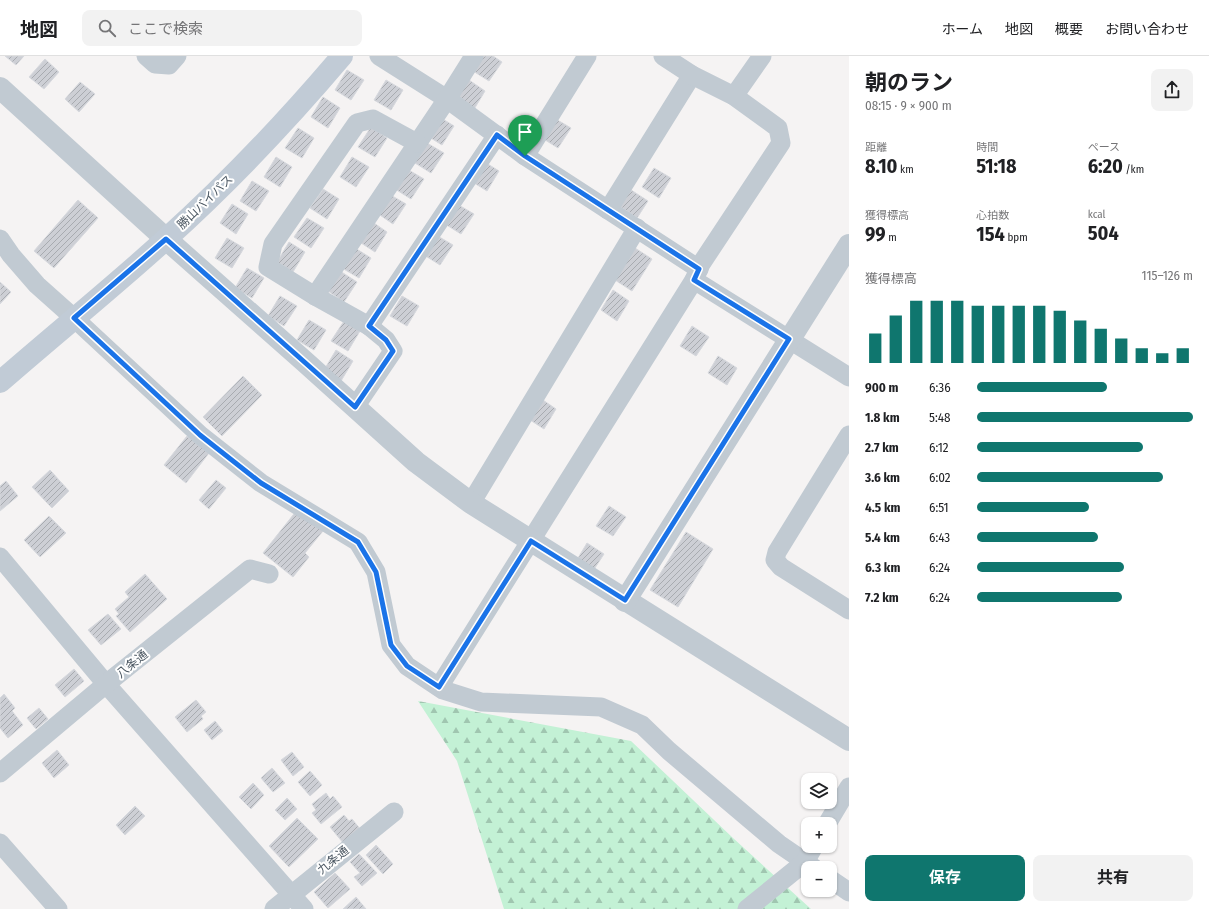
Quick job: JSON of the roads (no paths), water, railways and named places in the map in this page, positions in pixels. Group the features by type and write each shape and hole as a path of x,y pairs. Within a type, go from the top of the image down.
{"main road":[{"name":"勝山バイパス","path":"0,382 166,239 298,108 342,56"}],"street":[{"path":"146,56 155,64 169,65 177,56"},
{"path":"379,56 447,99 525,156 637,228 697,275 789,339 849,377"},
{"path":"315,296 447,99 474,56"},
{"path":"525,156 587,56"},
{"path":"439,687 697,275 701,264 782,143 778,128 734,96 692,75 663,56"},
{"path":"734,96 762,56"},
{"path":"608,210 692,75"},
{"path":"0,88 166,239 416,462 471,503 849,740"},
{"path":"355,407 393,351 386,340 369,326 315,296 268,267 273,244 357,123 373,119 417,143"},
{"path":"369,326 497,135"},
{"path":"471,503 637,228"},
{"path":"0,239 36,285 74,318 206,440 261,483 358,542 376,572 391,645 407,666 439,687 481,702 601,707 642,726 766,834 779,844 811,859 747,909"},
{"path":"625,600 849,245"},
{"path":"849,435 777,552 775,560 781,567 849,610"},
{"path":"0,557 106,684 304,909"},
{"name":"八条通","path":"0,773 106,684 250,569 269,574"},
{"path":"831,817 849,787"},
{"name":"九条通","path":"274,909 394,812"},
{"path":"0,843 58,909"},
{"path":"837,884 849,892"}]}
